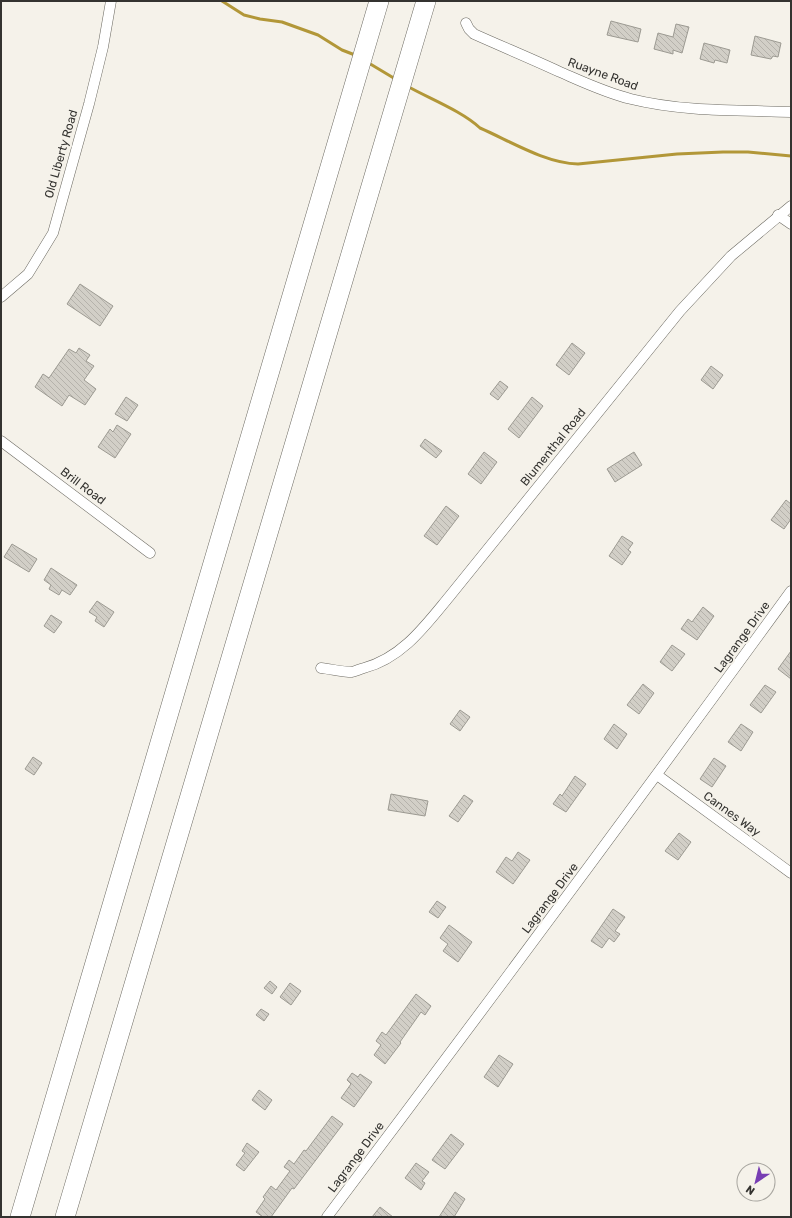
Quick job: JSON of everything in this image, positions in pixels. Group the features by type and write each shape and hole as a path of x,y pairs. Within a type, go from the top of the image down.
{"highway":[{"path":"20,1217 379,1"},
{"path":"66,1217 426,1"}],"street":[{"name":"Old Liberty Road","path":"1,297 28,274 53,233 89,104 103,47 111,1"},
{"name":"Ruayne Road","path":"466,23 474,34 612,94 630,99 660,106 791,112"},
{"name":"Blumenthal Road","path":"321,668 352,672 369,667 386,660 416,636 680,311 734,253 778,215 791,206"},
{"path":"778,215 791,224"},
{"name":"Brill Road","path":"1,441 150,553"},
{"name":"Lagrange Drive","path":"327,1217 520,960 791,591"},
{"name":"Cannes Way","path":"657,775 791,873"}],"building":[{"path":"611,21 641,29 638,42 607,35"},
{"path":"676,24 689,27 682,53 673,50 673,54 654,49 658,33 673,37"},
{"path":"755,36 781,43 778,57 773,56 771,59 751,55"},
{"path":"704,43 730,50 727,63 715,60 714,63 700,59"},
{"path":"80,284 113,306 100,326 67,304"},
{"path":"572,343 585,353 569,375 556,365"},
{"path":"79,348 90,355 86,361 94,366 84,380 96,389 85,405 69,395 62,406 35,387 43,374 49,378 69,349 76,353"},
{"path":"711,366 723,375 713,389 701,380"},
{"path":"500,381 508,387 498,400 490,394"},
{"path":"126,397 138,405 127,421 115,414"},
{"path":"532,397 543,406 519,438 508,429"},
{"path":"117,425 131,434 115,458 98,447 110,429 113,432"},
{"path":"425,439 442,451 436,458 420,446"},
{"path":"484,452 497,462 481,484 468,474"},
{"path":"634,452 642,465 615,482 607,469"},
{"path":"786,500 791,504 791,519 784,529 771,520"},
{"path":"446,506 459,516 437,545 424,536"},
{"path":"622,536 633,543 628,550 631,552 622,565 609,556"},
{"path":"12,544 37,559 29,572 4,557"},
{"path":"51,568 77,585 70,595 62,590 59,595 49,589 51,585 44,580"},
{"path":"97,601 114,612 104,627 95,621 97,617 89,612"},
{"path":"703,607 714,616 697,640 681,629 688,619 692,622"},
{"path":"51,615 62,622 54,633 44,626"},
{"path":"672,645 685,654 672,671 660,662"},
{"path":"791,651 791,679 778,669"},
{"path":"643,684 654,693 639,714 627,705"},
{"path":"765,685 776,692 761,713 750,705"},
{"path":"460,710 470,717 460,731 450,724"},
{"path":"614,724 627,734 617,749 604,739"},
{"path":"741,724 753,732 741,751 728,742"},
{"path":"33,757 42,763 34,775 25,769"},
{"path":"714,758 726,766 712,787 700,779"},
{"path":"575,776 586,784 566,812 553,804 560,794 562,796"},
{"path":"391,794 428,801 425,816 388,810"},
{"path":"464,795 473,801 458,822 449,816"},
{"path":"679,833 691,842 678,860 665,851"},
{"path":"518,852 530,860 513,884 496,872 506,857 512,861"},
{"path":"437,901 446,907 438,918 429,912"},
{"path":"613,909 625,917 615,931 620,934 614,942 609,938 602,948 591,941"},
{"path":"449,925 472,942 458,962 443,951 448,944 440,938"},
{"path":"270,981 277,987 272,994 264,988"},
{"path":"290,983 301,991 291,1005 280,997"},
{"path":"416,994 431,1006 425,1015 421,1012 400,1042 401,1043 385,1064 374,1055 381,1045 376,1041 382,1032 386,1035"},
{"path":"261,1009 269,1014 264,1021 256,1015"},
{"path":"499,1055 513,1064 498,1087 484,1077"},
{"path":"352,1073 358,1077 360,1074 372,1082 354,1107 341,1098 351,1084 347,1080"},
{"path":"259,1090 272,1100 265,1110 252,1100"},
{"path":"332,1116 343,1124 294,1189 292,1188 271,1217 263,1217 256,1212 265,1199 263,1197 271,1186 276,1190 290,1171 284,1167 289,1160 294,1164 304,1150 306,1151"},
{"path":"451,1134 464,1144 445,1169 432,1160"},
{"path":"247,1143 259,1152 244,1171 236,1165 245,1153 242,1151"},
{"path":"416,1163 429,1172 422,1181 425,1183 421,1190 405,1178"},
{"path":"455,1192 465,1199 454,1217 439,1217"},
{"path":"380,1207 393,1217 372,1217"}],"waterway":[{"path":"222,1 244,15 282,22 318,35 342,50 355,55"},
{"path":"367,62 397,80"},
{"path":"407,86 455,110 480,128 540,156 566,163 578,164 677,154 723,152 748,152 791,156"}]}
